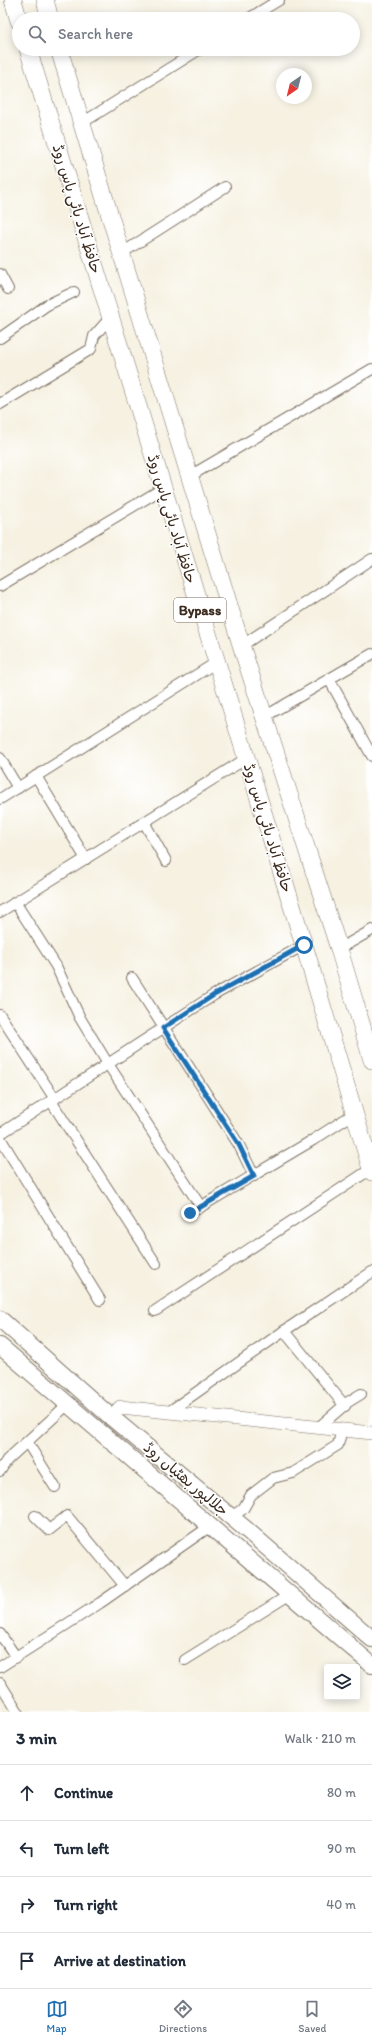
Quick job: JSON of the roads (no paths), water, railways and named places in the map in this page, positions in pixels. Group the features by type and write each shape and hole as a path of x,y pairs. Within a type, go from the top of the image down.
{"highway":[{"path":"13,0 16,12"},
{"path":"46,0 49,12"},
{"name":"حافظ آباد بائی پاس روڈ","path":"30,56 162,489 247,758 372,1170"},
{"name":"حافظ آباد بائی پاس روڈ","path":"62,56 241,646 339,949 372,1060"}],"main road":[{"name":"جلالپور بھٹیاں روڈ","path":"0,1319 111,1417 231,1517 372,1639"},
{"name":"جلالپور بھٹیاں روڈ","path":"0,1346 372,1665"}],"street":[{"path":"259,12 279,0"},
{"path":"82,123 189,56"},
{"path":"122,253 225,187"},
{"path":"0,274 8,289"},
{"path":"0,338 47,304 74,292"},
{"path":"0,403 91,350 94,336 110,318"},
{"path":"190,476 372,369"},
{"path":"0,586 162,489"},
{"path":"241,646 372,559"},
{"path":"264,717 372,654"},
{"path":"0,799 217,662"},
{"path":"328,679 372,756"},
{"path":"0,758 18,788"},
{"path":"0,912 247,758"},
{"path":"36,776 86,858"},
{"path":"144,822 166,861"},
{"path":"16,902 56,966 80,1018 108,1064 201,1207"},
{"path":"339,949 372,930"},
{"path":"0,1134 214,995 304,945"},
{"path":"132,978 239,1145 254,1176"},
{"path":"0,1015 156,1264"},
{"path":"190,1213 254,1176 354,1113"},
{"path":"0,1138 100,1300"},
{"path":"156,1311 372,1170"},
{"path":"170,1411 284,1331 372,1272"},
{"path":"284,1331 345,1406"},
{"path":"319,1428 348,1402 361,1394"},
{"path":"0,1471 7,1460 67,1405"},
{"path":"111,1417 120,1407 372,1433"},
{"path":"231,1517 243,1509 251,1495 273,1478 293,1473 338,1444 342,1429"},
{"path":"27,1442 55,1487"},
{"path":"35,1516 49,1530 67,1516 125,1586"},
{"path":"0,1667 125,1586 210,1527"},
{"path":"185,1660 289,1595"},
{"path":"0,1634 16,1657"},
{"path":"0,1683 18,1712"}]}
